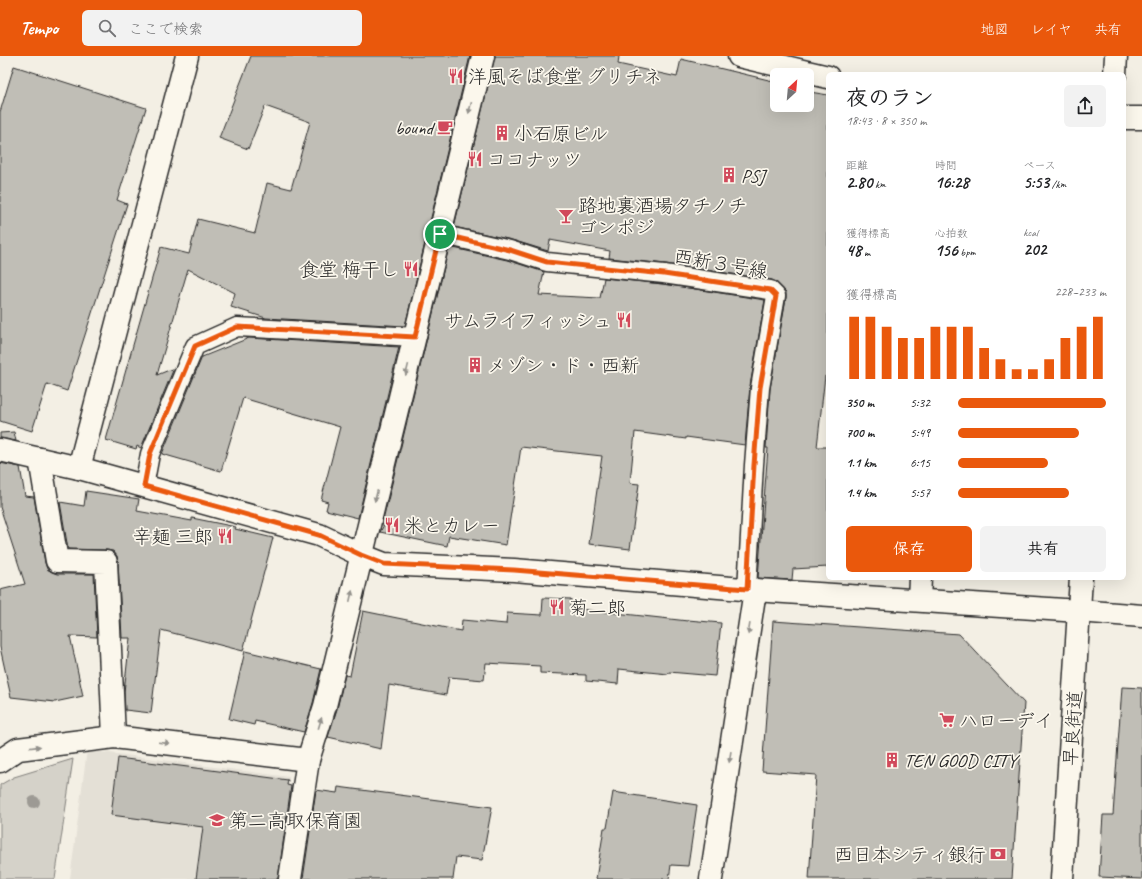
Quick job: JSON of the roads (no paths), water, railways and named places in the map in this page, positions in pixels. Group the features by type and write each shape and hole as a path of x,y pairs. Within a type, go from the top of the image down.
{"street":[{"path":"78,468 187,56"},
{"path":"290,879 308,760 325,706 483,56"},
{"path":"739,56 826,77"},
{"path":"1114,72 1116,56"},
{"path":"1126,118 1142,118"},
{"path":"0,450 78,468 319,535 384,564 514,570 751,590 1142,616"},
{"path":"40,459 57,561 106,562 114,737"},
{"path":"919,600 920,580"},
{"name":"早良街道","path":"1062,879 1081,580"},
{"path":"711,879 751,590"},
{"path":"0,761 18,749 114,737 308,760"}],"lane":[{"name":"西新３号線","path":"440,234 510,250 547,262 679,276 770,290 776,296 760,388 754,465 751,590"},
{"path":"144,486 150,454 195,346 237,327 415,337"}],"place":[{"name":"洋風そば食堂 グリチネ","path":"456,76"},
{"name":"bound","path":"445,127"},
{"name":"小石原ビル","path":"502,133"},
{"name":"ココナッツ","path":"475,159"},
{"name":"PSJ","path":"729,175"},
{"name":"路地裏酒場タチノチ ゴンポジ","path":"566,216"},
{"name":"食堂 梅干し","path":"411,269"},
{"name":"サムライフィッシュ","path":"624,320"},
{"name":"メゾン・ド・西新","path":"475,365"},
{"name":"米とカレー","path":"392,525"},
{"name":"辛麺 三郎","path":"225,536"},
{"name":"菊二郎","path":"557,607"},
{"name":"ハローデイ","path":"947,720"},
{"name":"TEN GOOD CITY","path":"892,760"},
{"name":"第二高取保育園","path":"217,820"},
{"name":"西日本シティ銀行","path":"998,854"}]}
